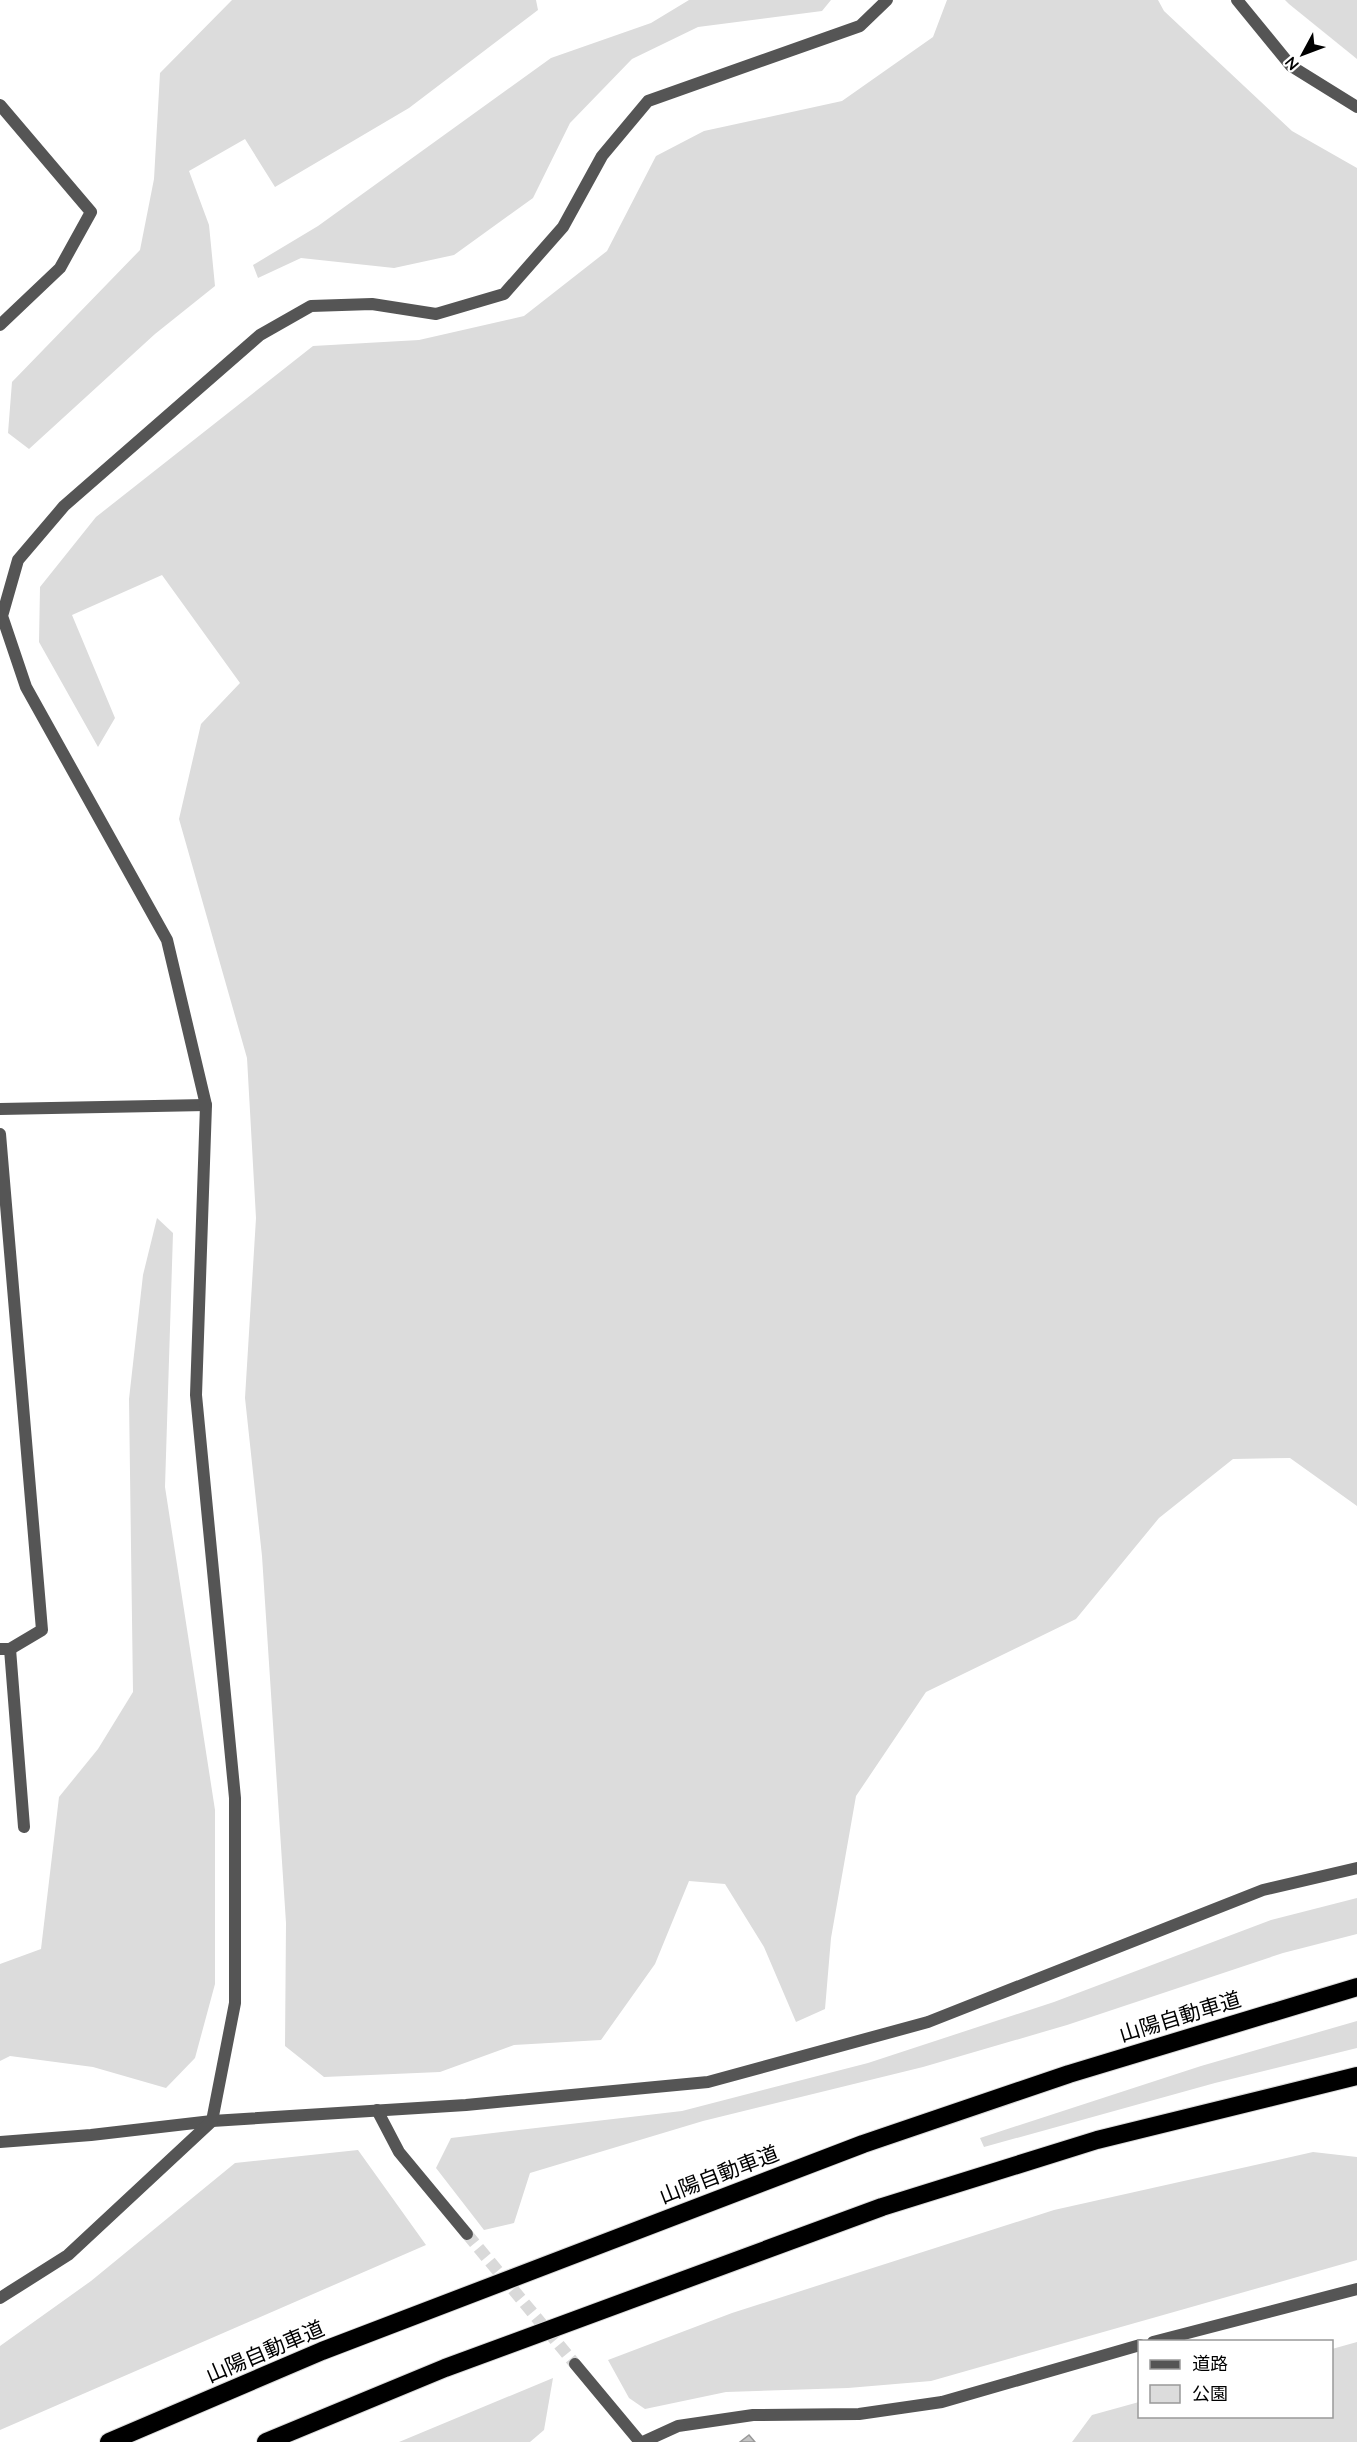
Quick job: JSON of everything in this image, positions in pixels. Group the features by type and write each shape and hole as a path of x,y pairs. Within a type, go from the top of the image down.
{"highway":[{"name":"山陽自動車道","path":"110,2442 322,2351 863,2144 1069,2074 1357,1987"},
{"path":"266,2442 446,2368 882,2207 1097,2140 1357,2076"}],"street":[{"path":"0,2298 68,2255 212,2121 235,2003 235,1797 196,1395 206,1105 167,940 26,687 2,616 18,560 64,506 260,335 310,306 372,304 436,315 504,294 563,227 602,156 648,101 860,26 887,0"},
{"path":"1237,0 1291,66 1357,107"},
{"path":"0,105 91,212 60,268 0,324"},
{"path":"0,1109 206,1105"},
{"path":"0,1134 42,1630 5,1649 24,1827"},
{"path":"0,2142 91,2135 212,2121 466,2105 708,2082 928,2022 1263,1890 1357,1868"},
{"path":"377,2110 399,2152 467,2234"},
{"path":"1161,2340 1357,2289"},
{"path":"575,2364 642,2442 678,2426 753,2415 859,2414 942,2402 1138,2346"}],"green space":[{"path":"232,0 536,0 538,10 409,108 275,187 245,139 189,171 209,225 215,286 155,334 29,449 8,433 12,382 140,250 154,179 160,73"},
{"path":"689,0 831,0 822,11 698,27 632,59 570,123 533,198 454,255 394,268 301,258 258,278 253,265 318,226 551,58 651,23"},
{"path":"947,0 1158,0 1164,11 1292,131 1357,168 1357,1506 1290,1458 1233,1459 1159,1518 1076,1619 926,1692 856,1796 831,1938 825,2009 796,2022 764,1947 725,1884 689,1881 655,1964 601,2040 514,2045 440,2072 324,2077 285,2046 286,1923 262,1556 245,1398 256,1218 247,1058 179,819 201,724 240,683 162,575 72,615 115,718 98,747 39,642 40,587 96,517 313,346 419,340 524,316 607,251 656,156 704,131 842,101 933,37"},
{"path":"1285,0 1357,0 1357,59 1289,4"},
{"path":"157,1218 173,1233 165,1487 215,1810 215,1984 195,2058 166,2088 93,2067 10,2056 0,2061 0,1964 41,1949 59,1797 98,1749 133,1692 129,1399 143,1275"},
{"path":"1357,1898 1357,1934 1283,1953 1067,2025 923,2067 703,2121 530,2173 514,2223 484,2230 436,2168 451,2138 682,2111 868,2063 1054,2002 1271,1920"},
{"path":"1357,2021 1357,2048 1215,2083 984,2147 980,2138 1201,2066"},
{"path":"358,2150 426,2245 0,2430 0,2346 91,2281 235,2163"},
{"path":"1313,2152 1357,2157 1357,2260 931,2381 848,2388 726,2392 645,2409 629,2398 608,2360 732,2313 1054,2210"},
{"path":"1357,2342 1357,2442 1072,2442 1092,2415 1138,2402 1138,2418 1333,2418 1333,2349"},
{"path":"553,2378 544,2430 530,2442 399,2442"}],"building":[{"path":"749,2435 755,2442 740,2442"}],"tunnel":[{"path":"467,2234 575,2364"}]}
